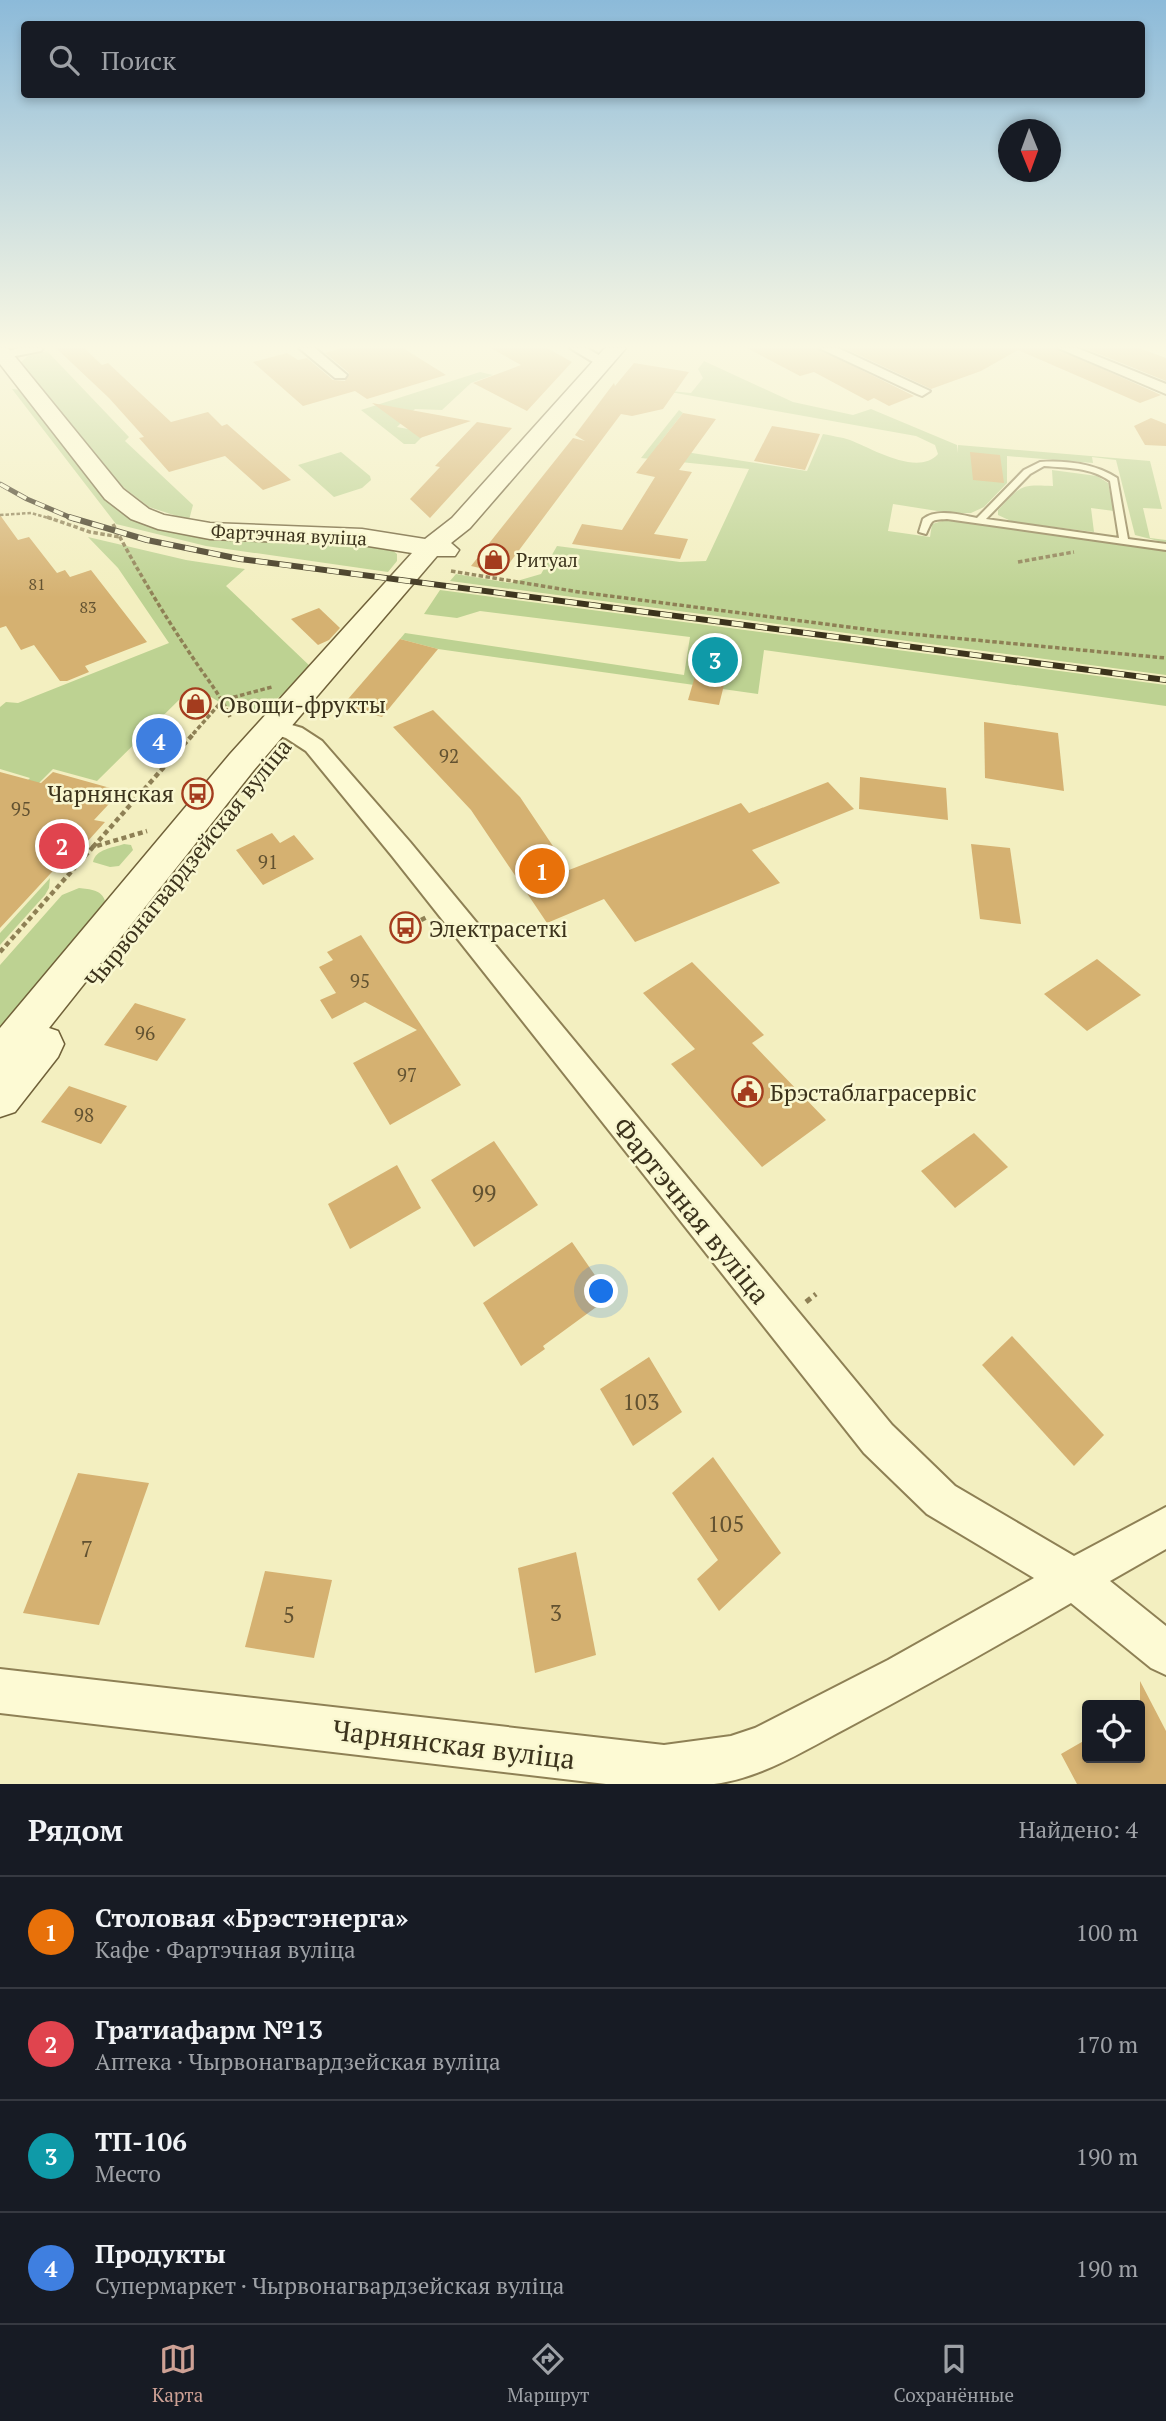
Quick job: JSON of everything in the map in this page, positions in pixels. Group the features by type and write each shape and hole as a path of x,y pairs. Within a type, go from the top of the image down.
{"main road":[{"name":"Фартэчная вуліца","path":"64,431 114,494 140,513 158,521 210,531 362,537 440,549"},
{"name":"Чырвонагвардзейская вуліца","path":"0,1098 235,800 284,730 543,431"},
{"name":"Чырвонагвардзейская вуліца","path":"0,1059 242,762 284,730"}],"street":[{"name":"Фартэчная вуліца","path":"284,730 314,746 401,849 878,1439 941,1500 1073,1578 1166,1653"},
{"path":"1073,1578 1166,1527"},
{"name":"Чарнянская вуліца","path":"0,1691 664,1776 731,1759 765,1747 903,1675 1073,1578"}],"lane":[{"path":"979,521 1034,467 1053,464 1078,466 1101,471 1114,480 1124,541"},
{"path":"923,532 926,521 938,516 1166,547"}],"path":[{"path":"0,514 36,513 92,533 121,537"},
{"path":"107,514 133,564 223,700 230,717"},
{"path":"440,549 527,584 1021,648 1166,658"},
{"path":"93,848 223,700 273,687"},
{"path":"0,952 72,870"}],"green space":[{"path":"45,431 55,431 113,505 136,521 390,548 397,554 397,561 388,572 206,546 116,524"},
{"path":"74,431 124,431 129,437 125,441 193,505 189,520 149,507 110,477"},
{"path":"388,431 419,431 423,436 415,444 404,444"},
{"path":"662,431 669,431 658,445 807,471 823,434 850,440 907,462 919,463 938,454 935,445 916,436 889,431 924,431 957,445 957,453 958,445 1150,461 1162,509 1143,508 1150,538 1166,540 1166,543 1135,535 1116,460 1092,457 1093,463 1007,456 1007,483 984,507 971,513 950,513 893,504 888,531 930,537 932,524 946,520 1166,551 1166,675 450,581 456,574 510,583 541,574 557,546 680,562 706,561 749,469 641,458"},
{"path":"341,452 370,476 371,480 362,488 334,497 298,465"},
{"path":"1052,470 1097,476 1108,483 1114,511 1091,508 1094,532 1013,522 998,515 998,510 1021,488 1053,486"},
{"path":"88,537 186,560 245,569 226,586 312,668 261,713 226,706 211,697 188,691 97,781 53,769 36,786 25,783 30,778 0,769 0,707 6,702 18,703 169,643 118,568"},
{"path":"440,590 1166,685 1166,706 764,650 758,694 438,649 400,639 405,633 684,675 690,637 480,611 457,618 424,614"},
{"path":"124,844 131,845 133,850 119,866 110,867 93,862 97,854"},
{"path":"50,878 45,895 0,945 0,933"},
{"path":"79,888 101,894 105,901 102,909 0,1035 0,965 62,895"}],"building":[{"path":"139,431 235,431 291,480 263,490 225,456 169,472 139,438 144,437"},
{"path":"411,431 440,431 420,438"},
{"path":"468,431 509,431 430,518 410,499 440,467 435,466"},
{"path":"578,431 608,431 502,573 471,566 573,438 585,441 575,435"},
{"path":"669,431 707,431 679,470 692,472 654,534 688,539 680,559 572,544 582,524 622,530 655,477 636,473"},
{"path":"769,431 820,434 805,470 754,461"},
{"path":"1137,431 1166,431 1166,446 1145,445"},
{"path":"970,452 1000,455 1004,483 973,480"},
{"path":"0,515 18,540 29,537 57,573 65,570 70,577 91,570 147,642 85,666 89,672 67,681 60,681 34,645 21,650 6,626 0,628"},
{"path":"319,608 340,628 329,640 318,645 291,619"},
{"path":"400,639 438,649 382,717 342,706"},
{"path":"703,649 732,653 719,705 688,700"},
{"path":"433,710 520,797 569,870 741,803 749,813 828,782 854,809 752,850 780,883 635,942 604,899 547,923 471,810 393,727"},
{"path":"984,722 1058,733 1064,791 985,778"},
{"path":"0,772 41,783 53,772 121,791 94,820 105,822 69,862 63,860 0,928"},
{"path":"860,777 946,788 948,820 859,809"},
{"path":"272,833 280,843 294,835 314,859 263,885 236,850"},
{"path":"971,844 1010,848 1021,924 980,919"},
{"path":"361,935 461,1085 390,1125 353,1063 417,1030 365,1002 332,1019 320,1000 336,993 319,967 333,960 327,952"},
{"path":"1097,959 1141,995 1087,1031 1044,994"},
{"name":"Брэстаблаграсервіс","path":"692,962 764,1035 752,1043 826,1120 762,1167 671,1064 695,1049 643,993"},
{"path":"135,1003 186,1019 157,1061 104,1045"},
{"path":"69,1086 127,1106 101,1144 41,1122"},
{"path":"974,1133 1008,1167 955,1208 921,1171"},
{"path":"494,1141 538,1205 474,1247 431,1180"},
{"path":"397,1165 421,1208 350,1249 328,1204"},
{"path":"572,1242 610,1297 543,1346 545,1349 521,1366 483,1303"},
{"path":"1012,1336 1104,1435 1074,1466 982,1365"},
{"path":"649,1357 682,1412 633,1446 600,1389"},
{"path":"713,1457 781,1553 719,1611 697,1579 718,1560 672,1493"},
{"path":"78,1473 149,1483 99,1625 23,1613"},
{"path":"576,1552 596,1655 535,1673 518,1568"},
{"path":"265,1571 332,1580 314,1658 245,1647"},
{"path":"1140,1681 1166,1731 1166,1784 1077,1784 1061,1754 1082,1742 1082,1763 1145,1763 1145,1700 1140,1700"}],"railway":[{"path":"0,484 70,517"},
{"path":"70,517 147,540 240,559 1166,680"},
{"path":"70,517 74,519"}],"place":[{"name":"Ритуал","path":"493,559"},
{"name":"ТП-106","path":"715,660"},
{"name":"Овощи-фрукты","path":"196,704"},
{"name":"Продукты","path":"159,741"},
{"name":"Чарнянская","path":"197,793"},
{"name":"Гратиафарм №13","path":"62,846"},
{"name":"Столовая «Брэстэнерга»","path":"542,871"},
{"name":"Электрасеткі","path":"406,928"},
{"name":"Брэстаблаграсервіс","path":"747,1092"}]}
